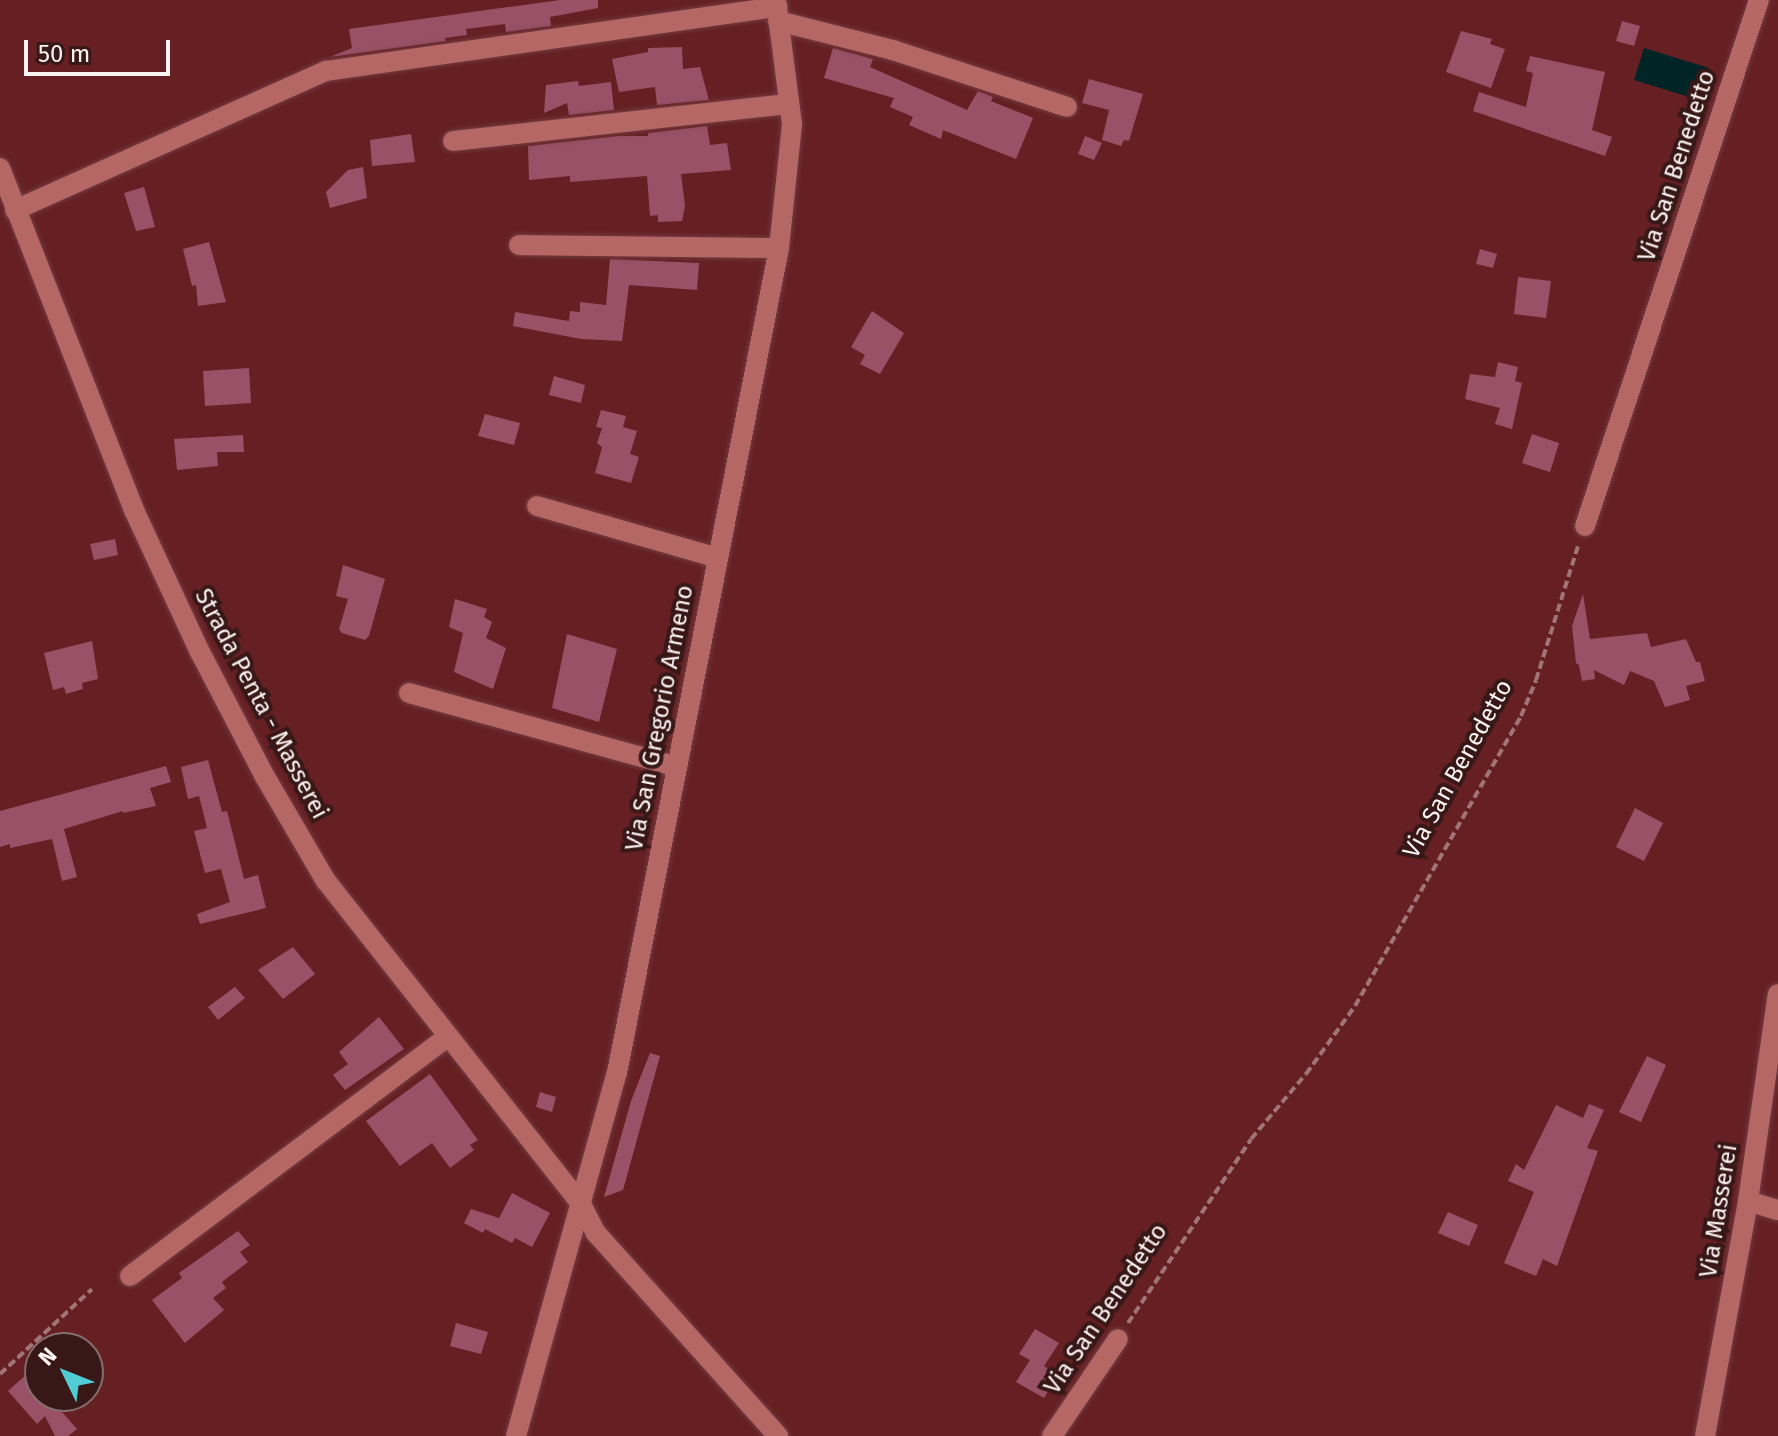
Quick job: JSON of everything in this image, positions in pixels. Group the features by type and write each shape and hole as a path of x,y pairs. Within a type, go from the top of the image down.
{"street":[{"name":"Via San Benedetto","path":"1585,526 1759,0"},
{"name":"Via San Gregorio Armeno","path":"516,1436 617,1073 779,248 791,152 789,104 777,9"},
{"path":"15,210 326,71 777,9 1067,107"},
{"path":"453,141 789,104"},
{"name":"Strada Penta - Masserei","path":"0,168 134,510 257,761 326,881 446,1038 581,1204 596,1233 778,1436"},
{"path":"519,245 779,248"},
{"path":"537,506 718,558"},
{"path":"409,693 677,767"},
{"name":"Via Masserei","path":"1705,1436 1748,1201 1778,994"},
{"path":"130,1276 446,1038"},
{"path":"1748,1201 1778,1210"},
{"name":"Via San Benedetto","path":"1052,1436 1118,1339"}],"path":[{"name":"Via San Benedetto","path":"1118,1339 1251,1139 1306,1074 1355,1006 1521,716 1536,680 1585,526"},
{"path":"0,1374 92,1289"}],"water":[{"path":"1644,48 1709,68 1699,100 1634,80"}],"building":[{"path":"560,0 598,0 598,8 550,17 551,26 506,32 505,24 466,29 467,35 445,38 446,41 330,57 352,48 349,29"},
{"path":"1622,21 1640,26 1634,46 1616,41"},
{"path":"1461,31 1492,39 1490,44 1505,49 1491,88 1446,72"},
{"path":"682,47 683,69 700,67 709,100 657,105 655,87 619,92 612,59 648,52 648,48"},
{"path":"833,48 873,59 870,67 967,110 978,91 993,97 991,101 1033,118 1016,159 943,130 941,139 909,125 913,117 890,107 894,98 824,78"},
{"path":"1530,56 1605,72 1592,130 1612,137 1605,156 1473,111 1479,92 1526,107 1533,73 1526,71"},
{"path":"1089,79 1143,94 1129,141 1124,140 1121,146 1102,140 1109,110 1082,103"},
{"path":"578,81 579,86 611,82 614,110 569,115 567,103 544,113 546,85"},
{"path":"707,126 710,145 727,143 731,170 681,174 685,206 682,221 658,222 658,215 650,216 647,176 570,182 570,176 529,180 528,146 618,136 648,136 648,133"},
{"path":"411,134 415,162 372,166 370,140"},
{"path":"1085,136 1102,143 1094,160 1078,154"},
{"path":"363,167 367,198 330,208 326,192 348,170"},
{"path":"144,187 155,227 136,231 124,193"},
{"path":"209,242 226,302 198,306 196,285 192,286 183,249"},
{"path":"1480,249 1497,254 1493,268 1476,264"},
{"path":"610,259 699,263 697,290 629,285 622,341 581,339 513,326 515,312 569,321 570,311 580,312 580,302 606,305"},
{"path":"1518,277 1551,281 1546,318 1514,314"},
{"path":"872,311 904,333 880,374 860,364 865,355 851,347"},
{"path":"1498,362 1518,367 1515,381 1522,383 1512,429 1495,424 1500,408 1465,399 1470,374 1495,377"},
{"path":"249,368 251,403 205,406 203,371"},
{"path":"554,376 585,385 581,403 549,395"},
{"path":"601,410 626,416 623,427 637,431 630,454 639,457 631,483 595,473 602,447 597,443 602,428 596,427"},
{"path":"485,414 520,423 514,445 478,436"},
{"path":"1532,434 1559,443 1550,472 1522,463"},
{"path":"243,435 244,452 217,452 218,466 177,470 174,439"},
{"path":"115,539 118,555 94,560 90,544"},
{"path":"343,565 385,579 369,636 365,640 342,633 339,629 348,599 336,596"},
{"path":"1583,594 1590,639 1647,633 1651,647 1686,639 1696,662 1700,662 1705,681 1686,686 1690,700 1665,707 1654,681 1630,671 1624,685 1594,670 1595,679 1582,681 1576,663 1572,626"},
{"path":"455,599 487,609 484,617 492,622 486,638 506,648 493,689 454,672 463,633 449,627"},
{"path":"567,634 617,649 599,722 552,708"},
{"path":"92,641 98,679 82,683 83,689 66,694 64,687 53,690 44,653"},
{"path":"208,760 222,812 227,811 244,879 258,875 266,908 200,924 197,914 230,902 221,869 205,873 194,831 207,828 199,796 188,799 181,767"},
{"path":"166,766 171,782 150,788 156,806 123,811 64,829 77,877 62,881 52,839 10,848 10,844 0,847 0,811"},
{"path":"1635,808 1663,823 1644,861 1616,847"},
{"path":"293,947 315,974 283,999 258,970"},
{"path":"235,987 245,998 218,1020 208,1007"},
{"path":"379,1017 404,1049 345,1090 333,1075 348,1064 339,1052"},
{"path":"650,1053 660,1056 623,1190 604,1197 631,1101"},
{"path":"1647,1056 1666,1065 1641,1122 1619,1112"},
{"path":"430,1074 478,1140 470,1145 474,1150 450,1168 432,1143 400,1166 366,1121"},
{"path":"540,1092 556,1097 552,1112 536,1107"},
{"path":"1589,1104 1604,1110 1587,1148 1598,1151 1557,1266 1543,1259 1536,1276 1504,1263 1534,1192 1508,1181 1516,1164 1524,1170 1556,1105 1583,1118"},
{"path":"512,1193 550,1213 532,1247 515,1238 512,1243 485,1229 483,1233 464,1223 471,1209 499,1218"},
{"path":"1448,1212 1478,1225 1469,1246 1438,1233"},
{"path":"238,1231 250,1245 240,1252 248,1262 222,1282 226,1288 213,1298 224,1310 185,1343 152,1300 182,1278 179,1273"},
{"path":"456,1323 488,1332 481,1354 450,1346"},
{"path":"1035,1329 1059,1343 1044,1366 1058,1375 1044,1398 1016,1382 1030,1360 1019,1354"},
{"path":"24,1377 24,1409 8,1391"},
{"path":"26,1412 62,1412 77,1429 68,1436 55,1436 45,1416 37,1424"}]}
